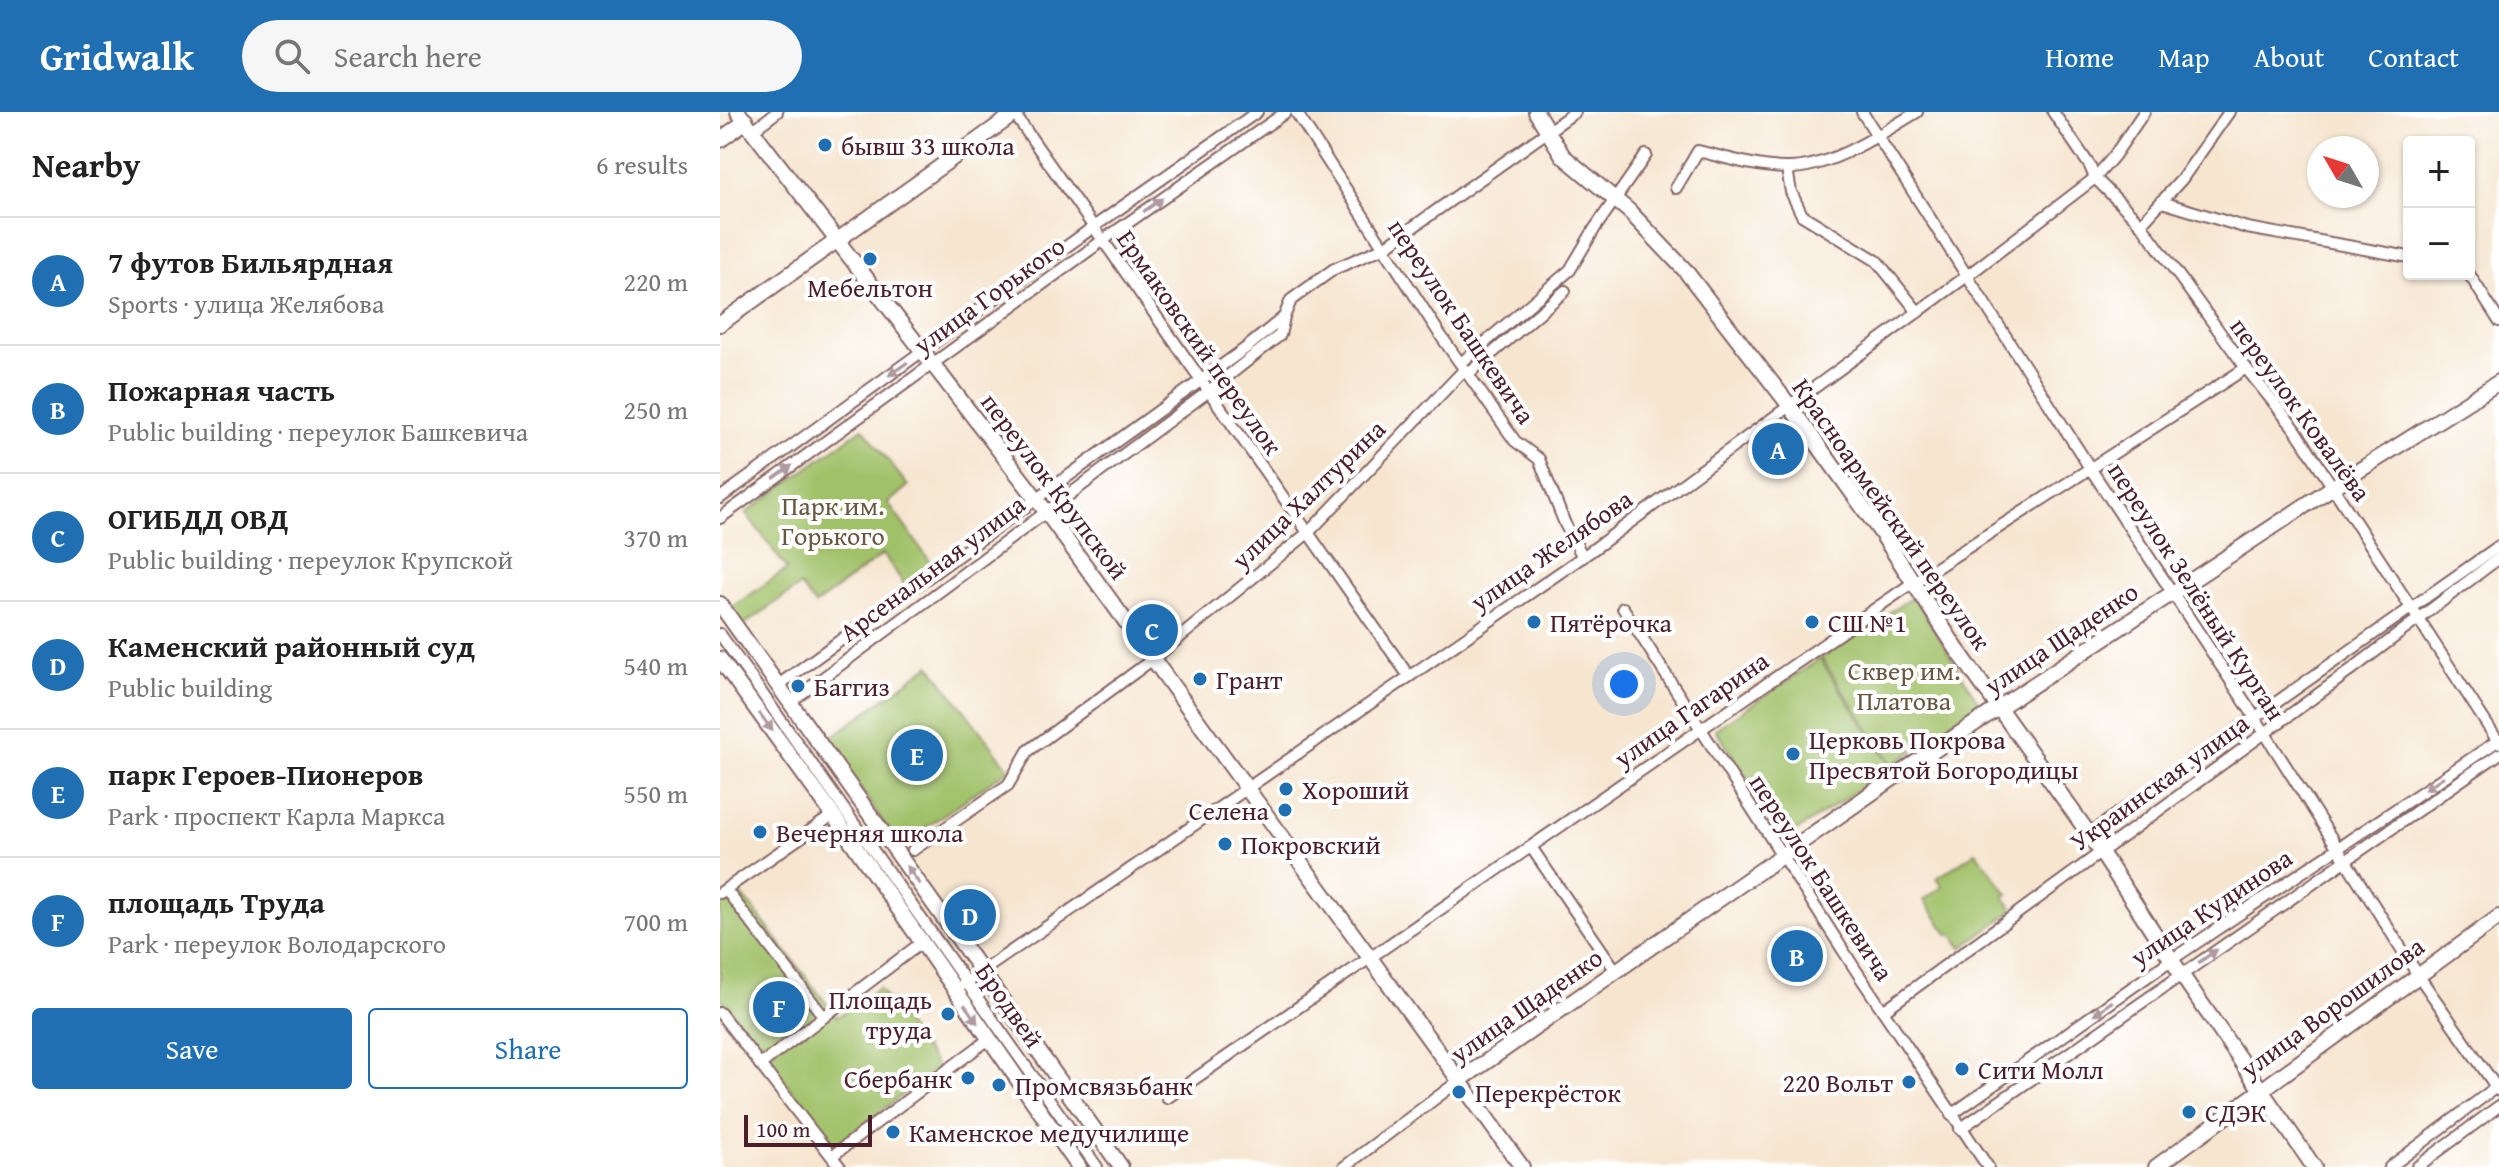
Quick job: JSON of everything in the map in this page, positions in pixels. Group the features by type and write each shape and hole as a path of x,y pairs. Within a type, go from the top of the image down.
{"street":[{"path":"720,140 746,118 777,112"},
{"name":"улица Горького","path":"720,518 1092,228 1257,112"},
{"name":"улица Горького","path":"720,498 1102,241 1286,112"},
{"name":"переулок Башкевича","path":"1296,112 1515,441 1539,459 1565,524 1583,557"},
{"name":"Красноармейский переулок","path":"1536,112 1563,156 1615,199 1684,269 1789,405 1914,582 1998,710 2089,834 2171,960 2314,1167"},
{"name":"Арсенальная улица","path":"777,686 1209,391 1280,335 1291,300 1334,269 1385,247 1575,112"},
{"name":"переулок Зелёный Курган","path":"1862,112 2090,468 2256,719 2418,975 2498,1088"},
{"path":"1676,188 1698,151 1787,169 1816,164 1879,135 1917,112"},
{"name":"переулок Ковалёва","path":"2053,112 2095,178 2141,224 2246,368 2295,429 2499,742"},
{"name":"улица Желябова","path":"960,985 1583,557 1967,276 2095,178 2144,112"},
{"path":"2141,224 2182,179 2229,112"},
{"path":"720,324 1015,113"},
{"name":"Ермаковский переулок","path":"1015,113 1092,228 1408,675"},
{"name":"переулок Крупской","path":"746,118 1040,504 1522,1167"},
{"name":"улица Халтурина","path":"913,850 1008,785 1028,751 1153,659 1309,532 1465,369 1570,270 1646,155"},
{"path":"1787,169 1791,192 1802,215 1877,261 1918,312"},
{"path":"2162,202 2247,228 2403,256"},
{"path":"2473,280 2499,321"},
{"path":"1465,369 1565,291"},
{"name":"Арсенальная улица","path":"789,703 1040,504 1284,317"},
{"name":"улица Гагарина","path":"1167,1098 1914,582 2246,368"},
{"name":"улица Щаденко","path":"1344,1167 1460,1080 1909,767 2333,487 2499,382"},
{"name":"Украинская улица","path":"2089,834 2499,546"},
{"name":"Украинская улица","path":"1883,1011 2499,558"},
{"path":"720,604 1121,1167"},
{"name":"переулок Башкевича","path":"1623,608 1699,730 1988,1167"},
{"name":"Бродвей","path":"720,634 960,985 1097,1167"},
{"path":"720,659 921,943 960,985 989,1039 1072,1165"},
{"name":"улица Кудинова","path":"1951,1115 2171,960 2499,742"},
{"name":"улица Кудинова","path":"1960,1129 2499,754"},
{"path":"824,1017 723,892 833,815"},
{"path":"1531,847 1616,971"},
{"name":"улица Ворошилова","path":"2156,1167 2499,917"},
{"path":"760,1065 921,943"},
{"path":"720,1013 840,1167"},
{"path":"832,1156 989,1039"},
{"path":"2390,1167 2498,1088"},
{"path":"2417,1167 2499,1106"}],"green space":[{"name":"Парк им. Горького","path":"863,428 908,486 888,503 937,571 909,591 883,554 815,605 800,586 739,628 727,611 787,569 746,513"},
{"name":"Сквер им. Платова","path":"1914,596 1979,703 1893,765 1821,658"},
{"path":"1820,659 1892,767 1787,837 1715,729"},
{"path":"930,665 1009,769 899,846 828,740"},
{"path":"1976,852 2008,894 2004,897 2014,910 1962,948 1924,900 1943,886 1937,878"},
{"name":"Площадь труда","path":"737,888 837,1017 879,988 938,1068 835,1146 720,997 720,901"}],"place":[{"name":"бывш 33 школа","path":"825,145"},
{"name":"Мебельтон","path":"870,259"},
{"name":"7 футов Бильярдная","path":"1778,449"},
{"name":"Пятёрочка","path":"1534,622"},
{"name":"СШ №1","path":"1812,622"},
{"name":"ОГИБДД ОВД","path":"1152,630"},
{"name":"Грант","path":"1200,679"},
{"name":"Баггиз","path":"798,686"},
{"name":"Церковь Покрова Пресвятой Богородицы","path":"1793,754"},
{"name":"парк Героев-Пионеров","path":"917,755"},
{"name":"Хороший","path":"1286,789"},
{"name":"Селена","path":"1285,810"},
{"name":"Вечерняя школа","path":"760,832"},
{"name":"Покровский","path":"1225,844"},
{"name":"Каменский районный суд","path":"970,915"},
{"name":"Пожарная часть","path":"1797,956"},
{"name":"площадь Труда","path":"779,1007"},
{"name":"Площадь труда","path":"948,1014"},
{"name":"Сити Молл","path":"1962,1069"},
{"name":"Сбербанк","path":"968,1078"},
{"name":"220 Вольт","path":"1909,1082"},
{"name":"Промсвязьбанк","path":"999,1085"},
{"name":"Перекрёсток","path":"1459,1092"},
{"name":"СДЭК","path":"2189,1112"},
{"name":"Каменское медучилище","path":"893,1132"}]}
